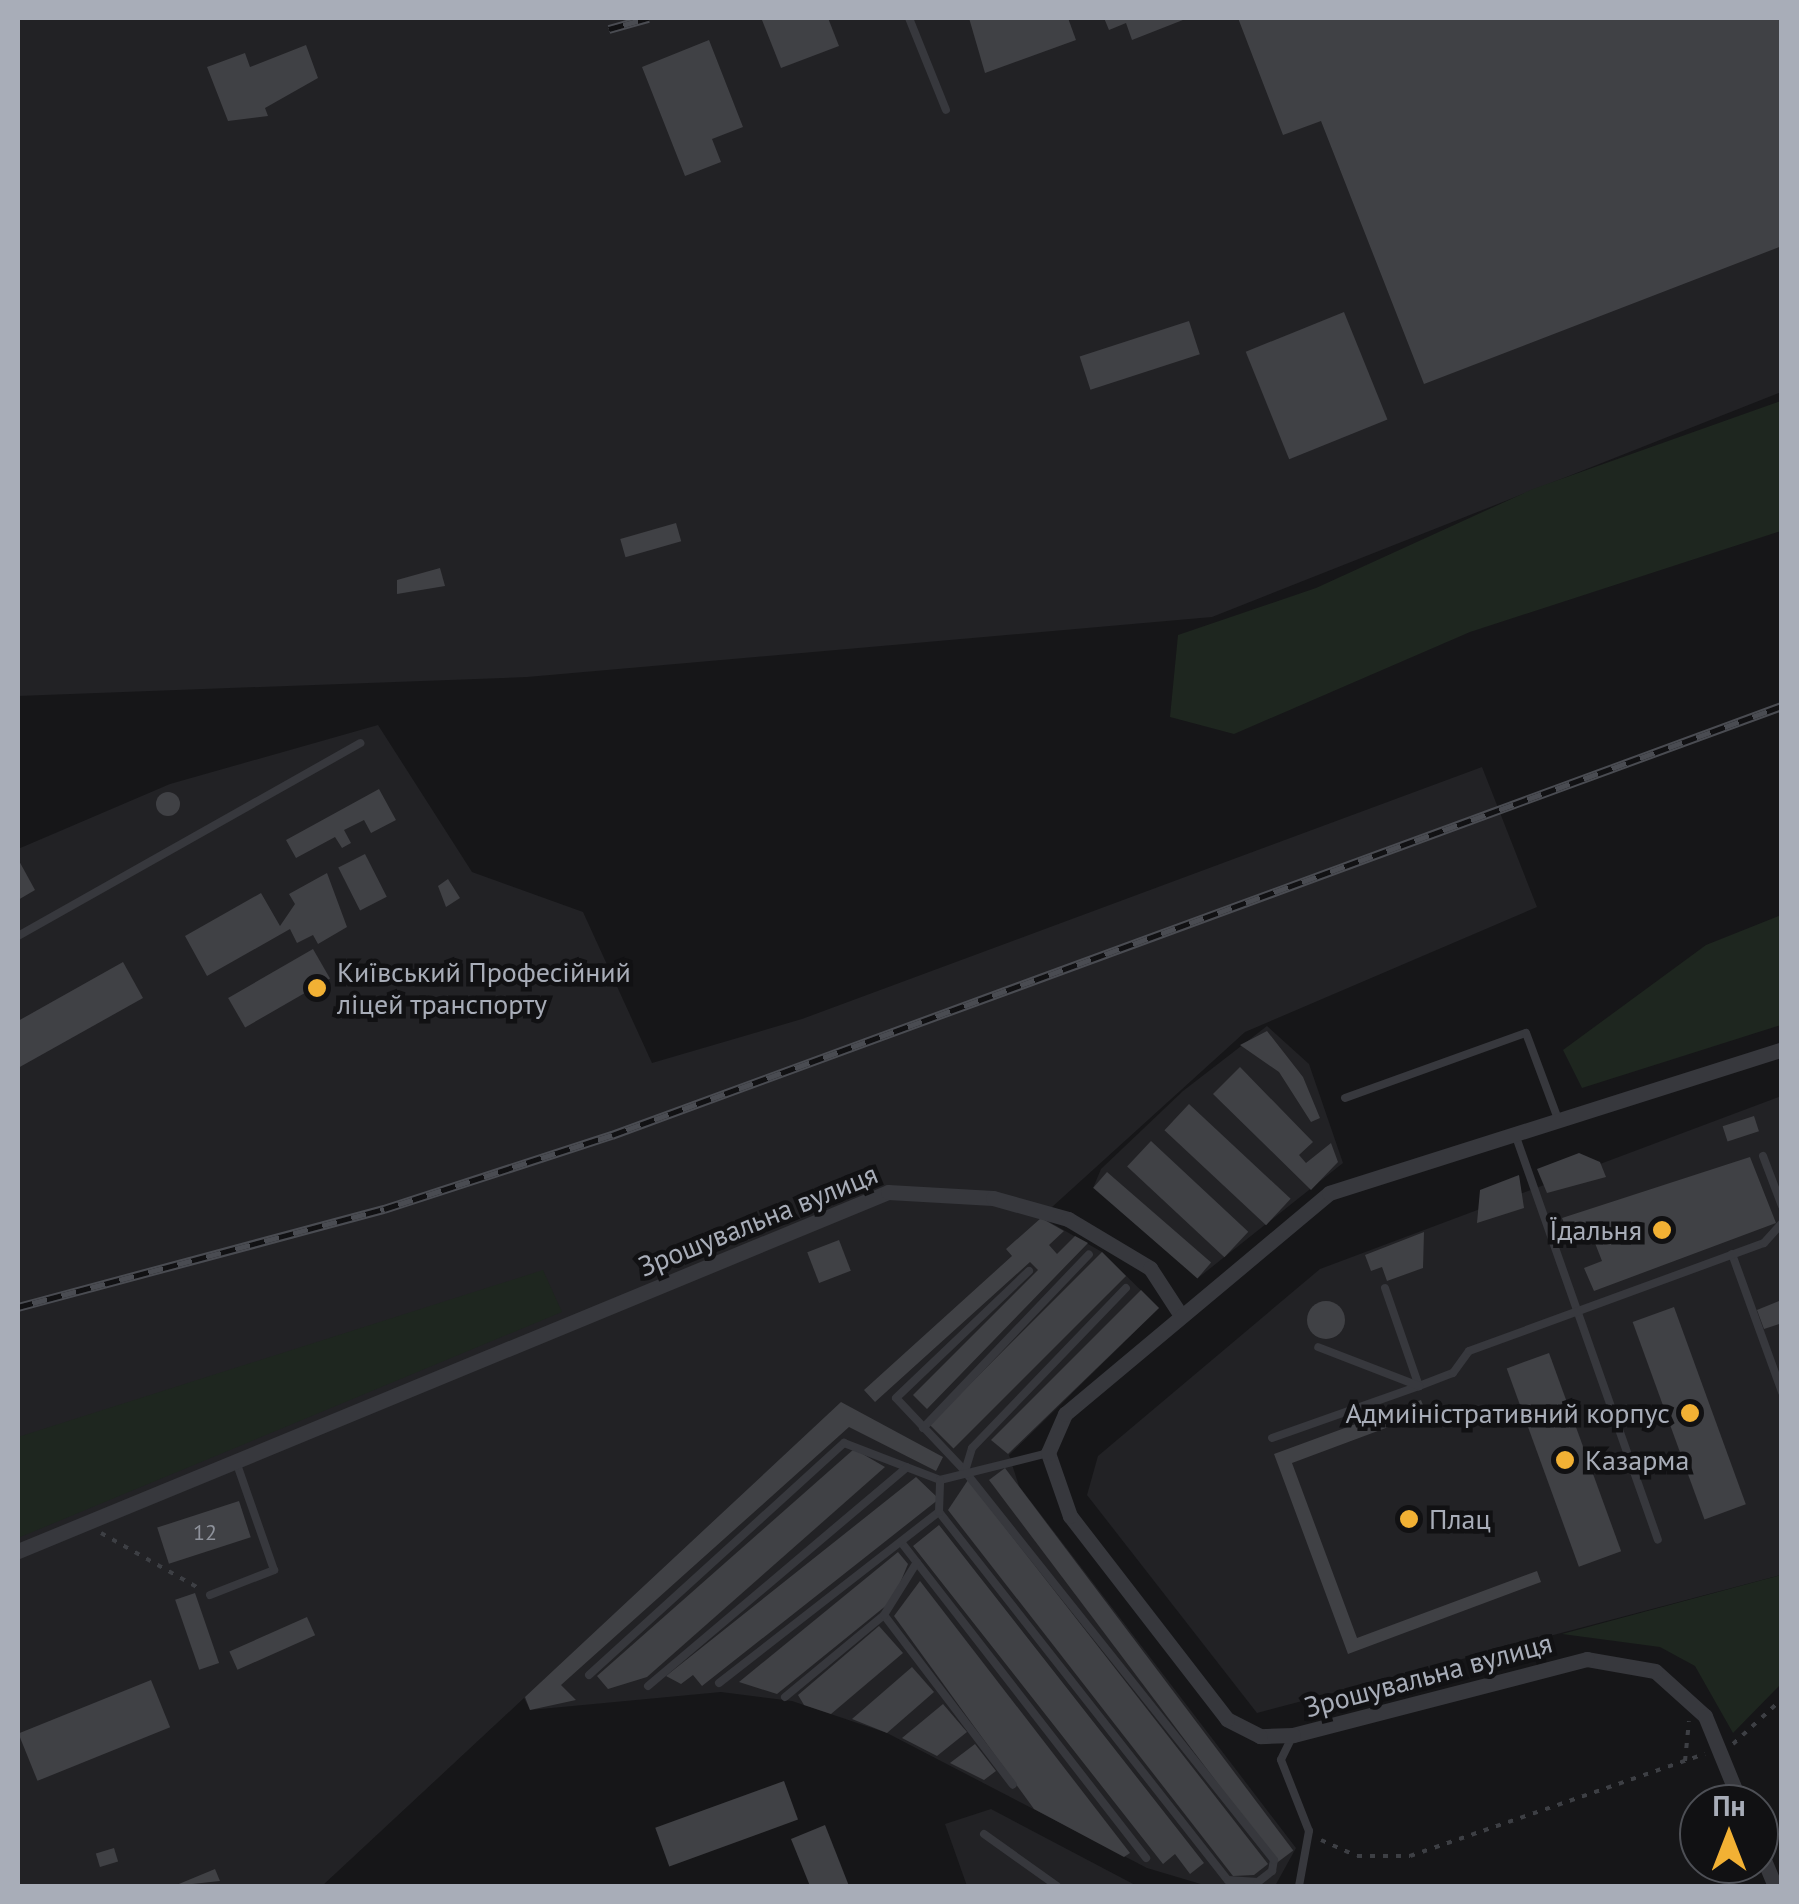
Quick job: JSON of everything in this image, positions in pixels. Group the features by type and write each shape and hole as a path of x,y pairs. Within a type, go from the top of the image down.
{"street":[{"path":"1048,1453 1065,1414 1330,1192 1782,1049"},
{"name":"Зрошувальна вулиця","path":"18,1551 238,1467 888,1192 992,1198 1068,1219 1150,1268 1180,1314"},
{"name":"Зрошувальна вулиця","path":"1048,1453 1070,1516 1228,1720 1260,1736 1292,1736 1587,1659 1655,1671 1704,1716 1733,1784"}],"lane":[{"path":"908,18 946,110"},
{"path":"18,936 360,743"},
{"path":"1345,1098 1526,1033 1558,1119"},
{"path":"1514,1132 1658,1540"},
{"path":"1763,1156 1782,1206"},
{"path":"1272,1438 1453,1373 1469,1351 1764,1242 1782,1224"},
{"path":"923,1428 1089,1254"},
{"path":"1732,1254 1782,1392"},
{"path":"940,1480 939,1512 1228,1880 1258,1882 1272,1871 1274,1860 965,1470 896,1398 1029,1271"},
{"path":"965,1470 972,1448 1126,1288"},
{"path":"1385,1288 1419,1386"},
{"path":"1318,1347 1419,1386"},
{"path":"589,1674 844,1444 940,1480 965,1470 1048,1453"},
{"path":"210,1595 274,1570 238,1467"},
{"path":"648,1686 906,1467"},
{"path":"719,1683 939,1512"},
{"path":"901,1542 1146,1858"},
{"path":"785,1696 884,1615 917,1562"},
{"path":"884,1615 1014,1785"},
{"path":"1292,1736 1281,1760 1309,1831 1299,1886"},
{"path":"984,1834 1058,1886"}],"path":[{"path":"90,1526 210,1595"},
{"path":"1728,1746 1782,1699"},
{"path":"1682,1743 1685,1761"},
{"path":"1309,1831 1357,1856 1410,1856 1714,1751"}],"shaded area":[{"path":"18,18 1781,18 1781,392 1212,617 527,677 18,696"},
{"path":"1781,401 1781,531 1470,632 1234,734 1170,717 1178,635 1316,588 1533,489"},
{"path":"378,725 472,872 583,912 652,1063 802,1019 1482,767 1537,907 1245,1032 1041,1217 1102,1252 1159,1308 1009,1455 1019,1486 1296,1848 1275,1886 1204,1885 1147,1868 887,1733 792,1701 721,1692 530,1710 524,1698 322,1886 18,1886 18,849 170,784"},
{"path":"1781,915 1781,1025 1582,1088 1563,1050 1706,945"},
{"path":"1267,1026 1309,1064 1343,1163 1198,1278 1093,1188 1101,1169 1183,1091"},
{"path":"1781,1096 1781,1575 1257,1713 1087,1495 1098,1456 1320,1269"},
{"path":"543,1270 562,1312 18,1538 18,1437"},
{"path":"1781,1575 1781,1684 1733,1733 1695,1666 1660,1647 1562,1634"},
{"path":"991,1809 1137,1886 967,1886 945,1824"}],"building":[{"path":"828,18 839,46 781,68 762,20"},
{"path":"969,18 1068,18 1076,40 985,73"},
{"path":"1104,18 1188,18 1132,40 1126,23 1109,30"},
{"path":"1238,18 1782,18 1782,246 1424,384 1321,121 1283,135"},
{"path":"709,40 743,127 712,139 721,162 685,176 642,67"},
{"path":"306,45 318,78 265,108 268,116 228,121 207,67 245,53 250,67"},
{"path":"1344,312 1387,420 1289,459 1246,352"},
{"path":"1189,321 1200,354 1090,390 1080,357"},
{"path":"676,523 681,541 625,557 620,539"},
{"path":"440,568 445,586 397,594 397,580"},
{"path":"379,789 396,820 371,833 364,820 344,830 351,843 342,848 335,837 296,858 286,840"},
{"path":"168,792 180,804 168,816 156,804"},
{"path":"365,854 387,897 360,910 338,868"},
{"path":"18,859 35,890 18,900"},
{"path":"327,873 347,927 318,944 313,935 297,943 290,929 207,976 185,936 261,893 280,926 295,904 289,894"},
{"path":"448,879 460,898 446,907 438,886"},
{"path":"313,949 330,978 245,1027 228,998"},
{"path":"123,962 143,998 18,1068 18,1021"},
{"path":"1267,1031 1303,1077 1320,1118 1311,1122 1279,1072 1240,1045"},
{"path":"1240,1067 1313,1142 1299,1155 1306,1163 1331,1143 1338,1162 1311,1190 1213,1094"},
{"path":"1189,1104 1291,1199 1266,1225 1164,1130"},
{"path":"1754,1116 1759,1131 1728,1141 1723,1126"},
{"path":"1151,1141 1248,1232 1224,1257 1127,1167"},
{"path":"1579,1153 1600,1162 1606,1177 1547,1193 1537,1169"},
{"name":"Їдальня","path":"1750,1157 1776,1223 1594,1291 1584,1268 1602,1261 1593,1238 1573,1245 1562,1218"},
{"path":"1107,1172 1211,1263 1197,1278 1093,1188"},
{"path":"1519,1175 1524,1208 1477,1223 1480,1190"},
{"path":"1041,1218 1064,1231 1049,1245 1057,1254 1075,1236 1088,1243 927,1409 913,1395 1038,1270 1030,1262 875,1402 864,1390 1012,1256 1006,1249"},
{"path":"1424,1232 1423,1268 1387,1281 1382,1267 1371,1271 1365,1255"},
{"path":"839,1240 851,1271 819,1283 807,1252"},
{"path":"1102,1252 1126,1276 954,1449 929,1425"},
{"path":"1141,1290 1159,1308 1008,1454 991,1440"},
{"path":"1326,1301 1340,1306 1345,1320 1340,1334 1326,1339 1312,1334 1307,1320 1312,1306"},
{"path":"1779,1301 1782,1323 1764,1329 1757,1310"},
{"name":"Адмиіністративний корпус","path":"1674,1307 1746,1504 1704,1519 1633,1322"},
{"name":"Казарма","path":"1549,1353 1621,1551 1579,1567 1507,1368"},
{"path":"1421,1400 1426,1413 1292,1463 1357,1638 1537,1571 1541,1582 1348,1654 1274,1454"},
{"path":"841,1402 943,1457 936,1471 849,1427 561,1685 576,1700 530,1710 525,1697"},
{"path":"854,1449 885,1467 647,1677 608,1689 597,1676"},
{"path":"1005,1468 1293,1851 1277,1863 989,1480"},
{"path":"916,1477 939,1499 702,1686 693,1675 681,1684 666,1676"},
{"path":"968,1480 1268,1864 1254,1875 1233,1876 948,1510"},
{"path":"239,1501 251,1537 169,1564 157,1528"},
{"path":"939,1525 1204,1863 1190,1874 1175,1854 1163,1864 913,1546"},
{"path":"898,1552 908,1564 893,1600 777,1694 739,1682"},
{"path":"920,1581 1130,1853 1124,1857 1034,1809 894,1616"},
{"path":"195,1593 219,1663 199,1670 175,1600"},
{"path":"307,1617 315,1635 237,1670 229,1652"},
{"path":"879,1626 903,1653 831,1714 804,1705 798,1695"},
{"path":"912,1667 934,1692 887,1733 852,1719"},
{"path":"151,1680 170,1727 38,1781 18,1734"},
{"path":"943,1704 967,1732 937,1756 902,1738"},
{"path":"975,1744 996,1771 984,1780 950,1763"},
{"path":"784,1781 798,1820 669,1866 655,1828"},
{"path":"825,1825 849,1886 810,1886 791,1839"},
{"path":"114,1848 118,1861 100,1867 96,1854"},
{"path":"215,1869 220,1881 174,1886"}],"railway":[{"path":"609,29 648,18"},
{"path":"18,1307 384,1209 612,1135 1782,706"}],"place":[{"name":"Київський Професійний ліцей транспорту","path":"317,988"},
{"name":"Їдальня","path":"1662,1230"},
{"name":"Адмиіністративний корпус","path":"1690,1413"},
{"name":"Казарма","path":"1565,1460"},
{"name":"Плац","path":"1409,1519"}]}
